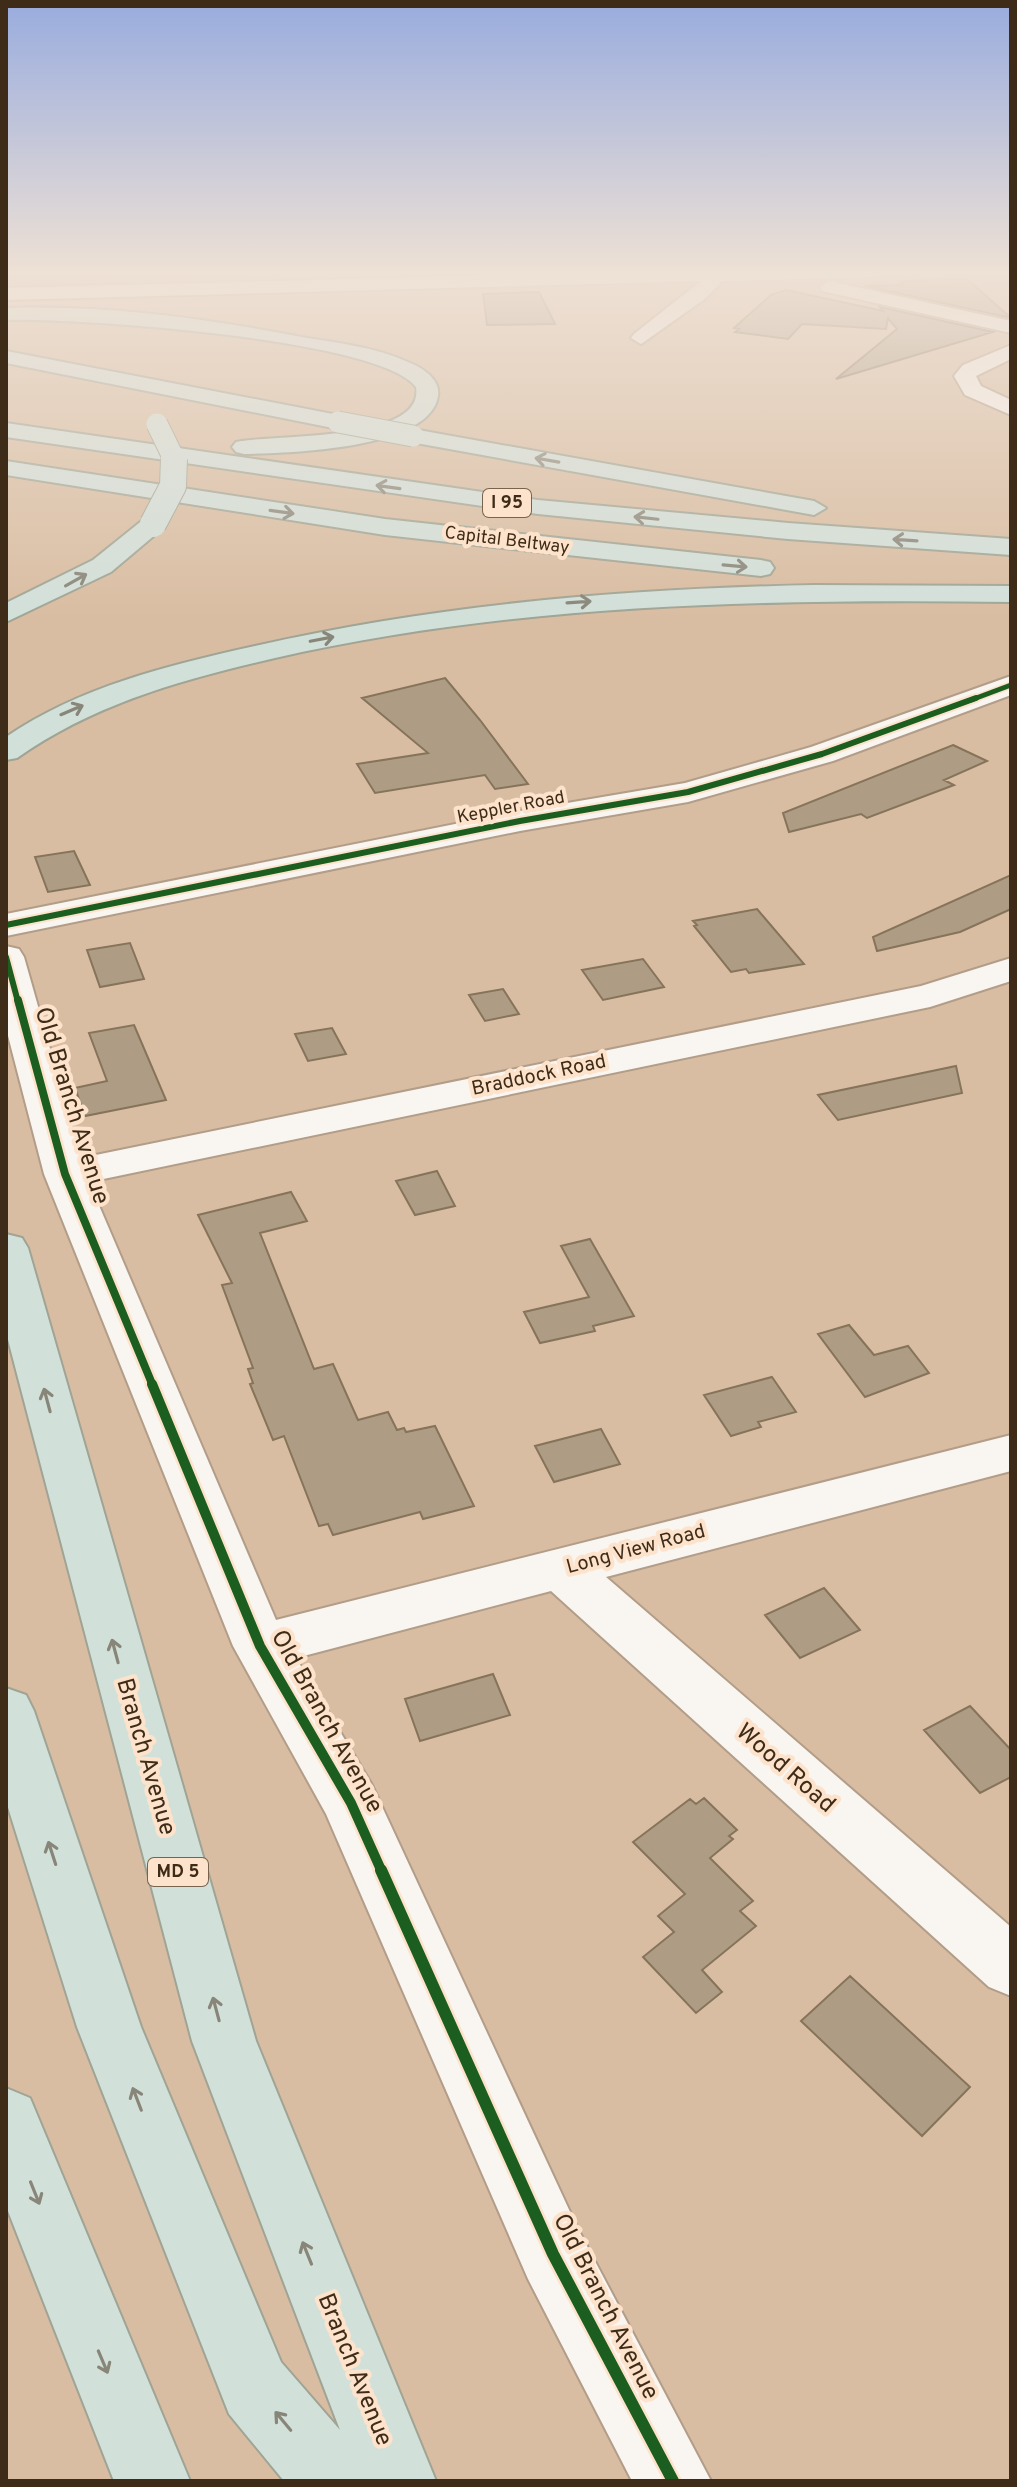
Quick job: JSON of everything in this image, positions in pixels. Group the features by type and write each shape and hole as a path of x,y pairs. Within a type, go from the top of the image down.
{"highway":[{"path":"6,614 102,566 153,524 167,506 178,470 175,453 140,411 91,387"},
{"path":"154,387 801,506 1011,533"},
{"path":"6,428 178,444 305,444 354,437 394,425 420,409 427,393 425,387"},
{"name":"Capital Beltway","path":"6,428 538,507 788,531 1011,547"},
{"name":"Capital Beltway","path":"6,469 385,527 631,556 1011,587"},
{"path":"6,751 63,714 123,689 278,648 459,615 544,604 712,593 1011,594"},
{"name":"Branch Avenue","path":"6,1248 224,2041 398,2481"},
{"path":"6,1711 109,2027 255,2388 334,2481"},
{"path":"6,2121 152,2481"}],"street":[{"path":"971,387 1011,408"},
{"name":"Keppler Road","path":"6,925 520,821 688,792 822,754 1011,685"},
{"name":"Old Branch Avenue","path":"6,957 65,1174 260,1646 351,1803 553,2254 673,2481"},
{"name":"Braddock Road","path":"65,1174 930,996 1011,969"},
{"name":"Long View Road","path":"260,1646 1011,1453"},
{"name":"Wood Road","path":"561,1569 1011,1967"}],"building":[{"path":"445,678 528,784 495,789 485,775 375,793 357,764 428,753 362,698"},
{"path":"953,745 987,761 944,780 954,785 867,818 861,814 789,832 783,813"},
{"path":"74,851 90,885 48,892 35,857"},
{"path":"1011,875 1011,909 960,932 877,951 873,937"},
{"path":"757,909 804,964 749,973 746,969 731,972 694,926 697,925 693,921"},
{"path":"130,943 144,979 100,987 87,950"},
{"path":"643,959 664,987 603,1000 582,970"},
{"path":"503,989 519,1014 485,1021 469,995"},
{"path":"134,1025 166,1100 85,1116 75,1088 107,1081 89,1033"},
{"path":"332,1028 346,1054 308,1061 295,1034"},
{"path":"956,1066 962,1093 838,1120 818,1095"},
{"path":"437,1171 455,1206 415,1215 396,1181"},
{"path":"291,1192 307,1221 260,1233 314,1369 333,1364 358,1420 388,1412 397,1430 404,1428 406,1432 435,1426 474,1506 423,1519 420,1512 333,1535 328,1524 319,1526 284,1436 273,1440 250,1384 253,1383 248,1369 253,1368 222,1285 232,1283 198,1215"},
{"path":"590,1239 634,1316 593,1326 595,1331 540,1343 524,1312 589,1297 561,1246"},
{"path":"849,1325 874,1355 908,1346 929,1373 865,1397 818,1334"},
{"path":"772,1377 796,1412 758,1422 761,1427 731,1436 704,1395"},
{"path":"601,1429 620,1464 554,1482 535,1446"},
{"path":"824,1588 860,1630 800,1658 765,1615"},
{"path":"493,1674 510,1715 420,1741 405,1699"},
{"path":"970,1706 1011,1750 1011,1777 980,1793 924,1730"},
{"path":"704,1798 737,1830 729,1836 733,1839 710,1858 753,1901 740,1911 756,1926 702,1970 722,1992 696,2013 643,1957 674,1932 658,1916 685,1894 633,1842 690,1799 696,1804"},
{"path":"850,1976 970,2087 922,2136 801,2021"}],"cycle path":[{"path":"6,925 520,821 688,792 822,754 1011,685"},
{"path":"6,957 65,1174 260,1646 351,1803 553,2254 673,2481"}]}
